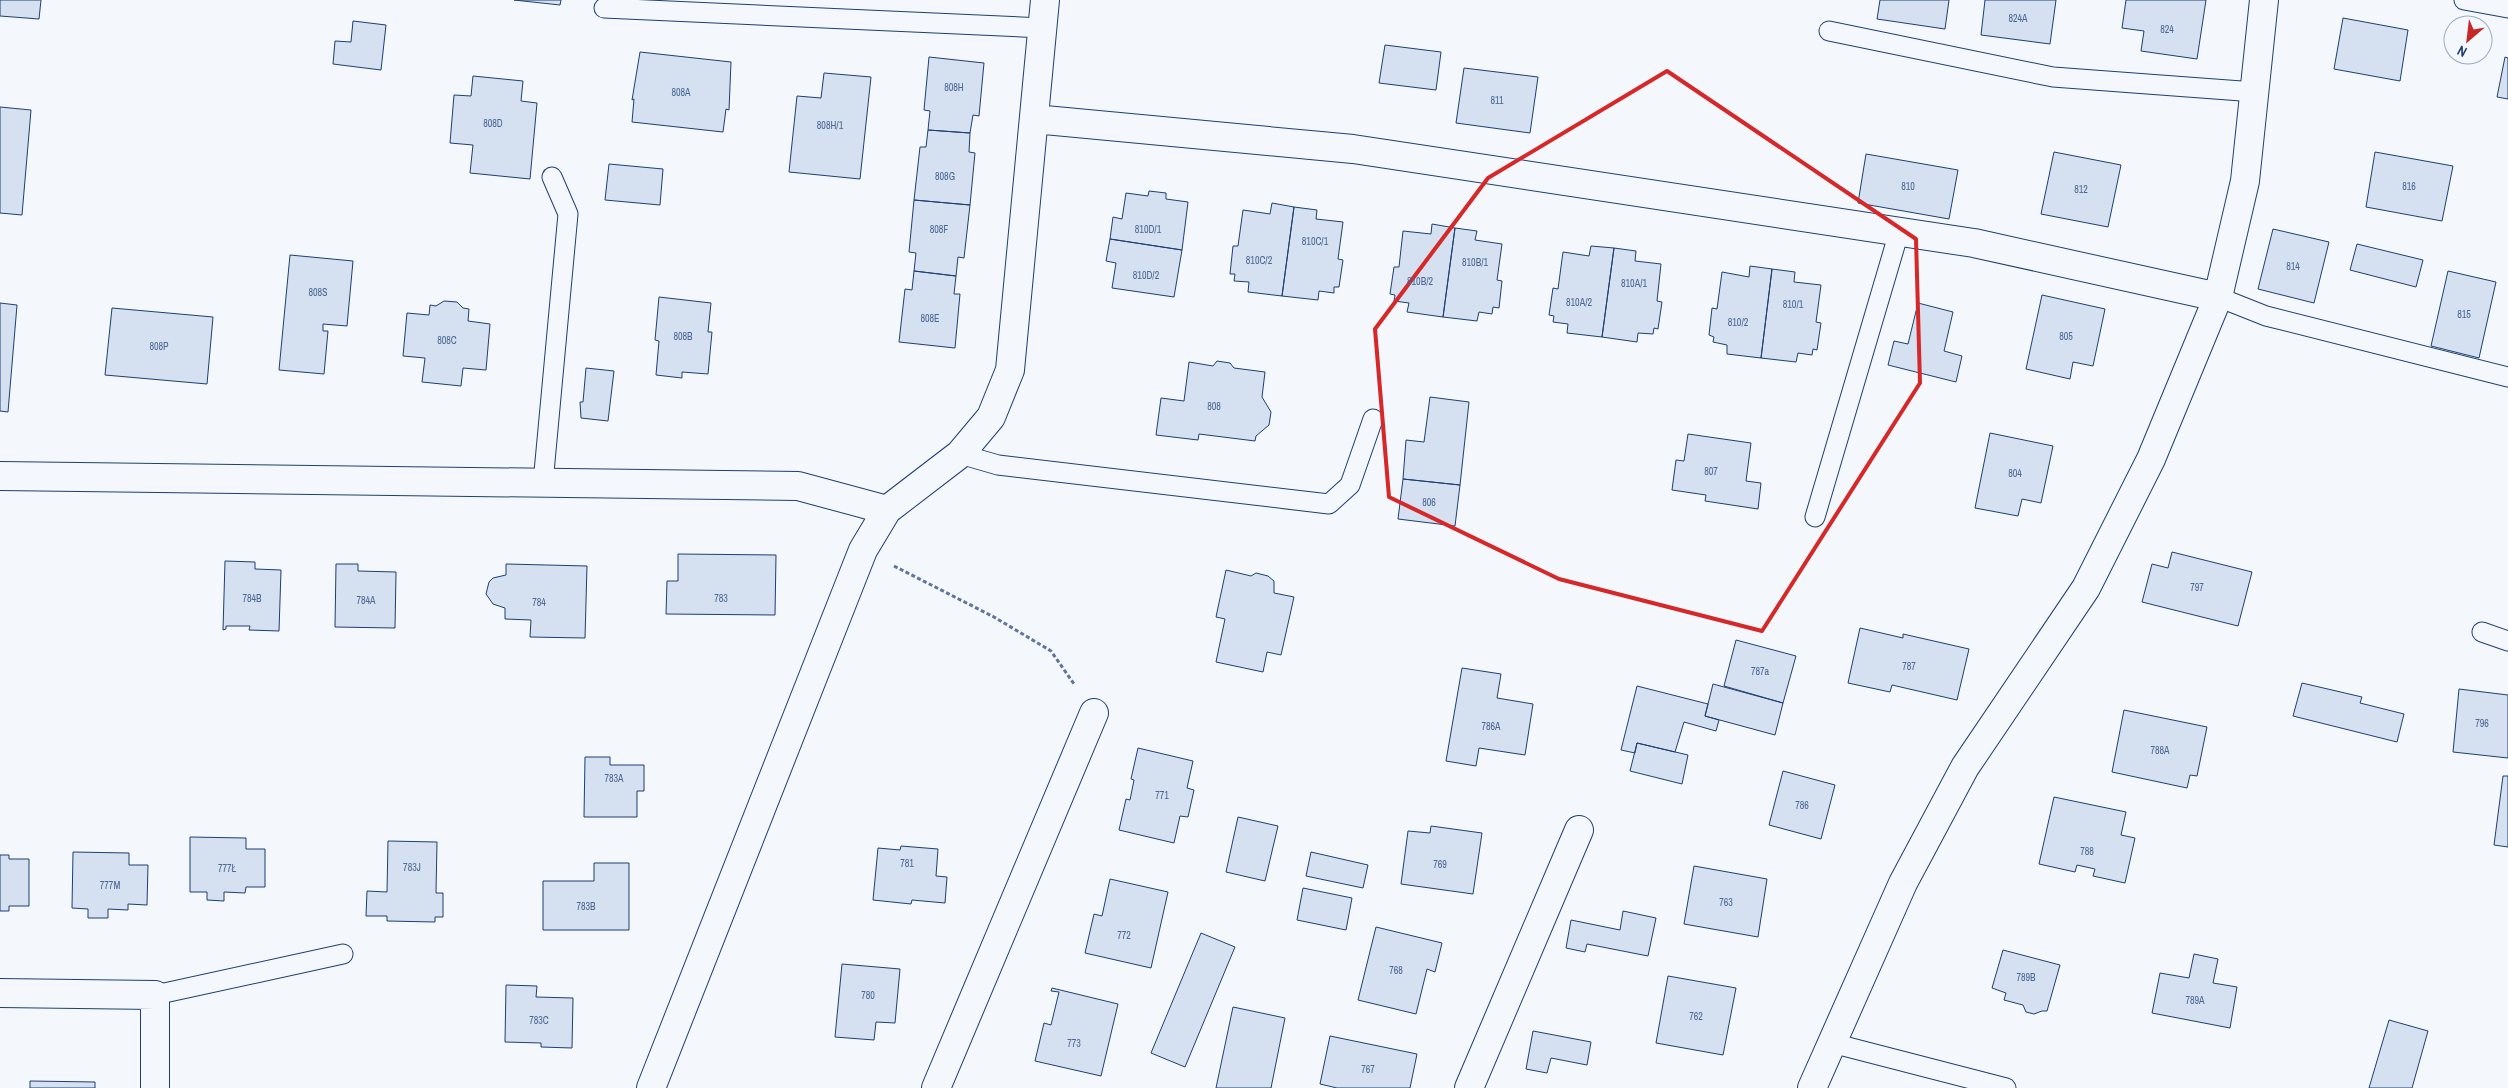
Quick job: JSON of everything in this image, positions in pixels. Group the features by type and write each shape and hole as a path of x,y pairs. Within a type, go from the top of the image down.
{"street":[{"path":"651,1088 863,550 887,510 960,454 991,417 1010,370 1045,0"},
{"path":"1812,1088 1903,883 1965,767 2086,588 2151,459 2218,297 2245,181 2264,0"},
{"path":"1034,119 1353,149 1974,243 2218,297"},
{"path":"0,476 798,486 887,510"},
{"path":"936,1088 1094,713"},
{"path":"1468,1088 1579,830"},
{"path":"0,993 155,995 155,1088"}],"lane":[{"path":"2464,0 2508,8"},
{"path":"604,8 1042,28"},
{"path":"1829,32 2054,77 2255,92"},
{"path":"543,483 568,214 552,177"},
{"path":"1815,517 1898,232"},
{"path":"2218,297 2266,316 2508,377"},
{"path":"960,454 998,465 1329,504 1350,485 1373,419"},
{"path":"2482,632 2508,641"},
{"path":"155,995 342,954"},
{"path":"1832,1043 2006,1088"}],"path":[{"path":"863,550 994,617 1051,651 1094,713"}],"highlighted area":[{"path":"1667,71 1916,239 1920,383 1762,631 1559,579 1389,497 1375,329 1488,178"}],"building":[{"path":"0,0 41,0 39,19 0,16"},
{"path":"514,0 561,0 560,5"},
{"path":"1880,0 1949,0 1945,29 1877,19"},
{"path":"1985,0 2056,0 2050,44 1981,35"},
{"path":"2126,0 2206,0 2197,59 2141,51 2144,31 2122,28"},
{"path":"2343,18 2408,30 2400,81 2334,69"},
{"path":"353,21 386,25 381,70 333,64 335,41 351,42"},
{"path":"1385,45 1441,52 1436,90 1379,83"},
{"path":"640,52 731,62 729,110 726,109 723,132 632,122 634,99 632,100"},
{"path":"929,57 984,63 979,116 973,115 970,133 928,130 930,111 924,110"},
{"path":"2505,57 2508,58 2508,99 2497,97"},
{"path":"1464,68 1538,77 1530,133 1456,123"},
{"path":"824,73 871,77 860,179 789,172 797,96 821,98"},
{"path":"473,76 523,81 521,101 537,103 530,179 470,173 473,145 450,143 454,95 471,96"},
{"path":"0,107 31,110 22,215 0,213"},
{"path":"928,130 970,133 969,152 975,153 970,205 914,200 920,147 926,147"},
{"path":"2054,152 2121,165 2108,227 2041,214"},
{"path":"2375,152 2453,166 2442,221 2366,207"},
{"path":"1866,154 1958,170 1949,219 1858,203"},
{"path":"609,164 663,169 660,205 605,200"},
{"path":"1149,191 1166,193 1166,199 1188,202 1182,250 1110,239 1113,217 1122,219 1126,193 1148,196"},
{"path":"914,200 970,205 964,258 958,257 956,276 914,271 916,253 909,252"},
{"path":"1272,203 1294,207 1282,296 1248,292 1249,282 1234,281 1235,274 1230,274 1233,246 1238,246 1243,210 1270,214"},
{"path":"1294,207 1317,210 1316,219 1343,222 1338,259 1343,260 1339,287 1334,287 1334,293 1319,291 1318,300 1282,296"},
{"path":"1432,224 1455,228 1443,317 1407,312 1409,303 1394,301 1395,295 1390,294 1394,267 1399,267 1403,231 1431,234"},
{"path":"1455,228 1477,231 1475,240 1502,244 1497,280 1502,281 1499,308 1493,307 1492,314 1479,312 1477,321 1443,317"},
{"path":"2273,229 2329,242 2314,303 2258,289"},
{"path":"1110,239 1182,250 1174,297 1112,288 1116,263 1106,261"},
{"path":"2357,244 2423,260 2416,287 2350,270"},
{"path":"1591,246 1614,248 1602,337 1567,333 1568,324 1553,322 1554,316 1549,315 1553,288 1558,289 1563,252 1589,256"},
{"path":"1614,248 1636,251 1635,261 1661,264 1657,301 1662,302 1658,329 1654,328 1653,334 1638,333 1637,342 1602,337"},
{"path":"290,255 353,261 347,326 323,324 323,331 328,331 324,374 279,370"},
{"path":"1750,266 1772,269 1761,358 1727,354 1727,345 1713,342 1714,337 1709,335 1712,308 1717,309 1722,272 1749,277"},
{"path":"1772,269 1795,272 1794,282 1821,285 1816,322 1821,323 1817,350 1813,349 1812,355 1798,353 1796,362 1761,358"},
{"path":"914,271 956,276 954,294 960,294 955,348 899,342 905,289 912,290"},
{"path":"2448,271 2496,282 2479,358 2431,346"},
{"path":"2042,295 2105,309 2093,366 2073,362 2070,379 2026,369"},
{"path":"659,297 711,303 708,332 712,332 708,374 682,372 682,378 656,375 659,341 655,340"},
{"path":"444,301 457,302 463,308 469,309 468,321 490,324 486,370 463,368 461,386 422,382 425,358 403,356 407,313 429,315 430,305 436,306"},
{"path":"0,303 17,305 8,412 0,411"},
{"path":"1918,303 1953,312 1944,351 1962,356 1956,382 1888,365 1894,341 1908,344"},
{"path":"112,308 213,317 207,384 105,375"},
{"path":"1217,361 1230,363 1234,368 1265,372 1262,397 1271,412 1269,425 1256,436 1255,441 1199,434 1198,440 1156,435 1161,398 1184,401 1189,362 1213,366"},
{"path":"586,368 614,371 608,421 581,418 580,402 583,402"},
{"path":"1430,397 1469,402 1460,485 1403,479 1406,440 1424,442"},
{"path":"1990,433 2053,446 2041,503 2022,499 2018,516 1975,508"},
{"path":"1688,434 1751,443 1746,481 1761,483 1758,509 1705,501 1706,495 1672,490 1676,460 1684,461"},
{"path":"1403,479 1460,485 1455,526 1398,519"},
{"path":"2172,552 2252,572 2238,626 2142,602 2152,564 2168,568"},
{"path":"678,554 776,555 775,615 666,614 667,581 678,581"},
{"path":"225,561 255,562 255,569 281,570 279,631 249,630 250,626 226,626 226,629 223,630"},
{"path":"336,564 358,564 358,571 396,572 395,628 335,627"},
{"path":"506,564 587,566 585,638 530,637 531,620 505,619 505,608 493,604 486,594 489,582 493,578 506,575"},
{"path":"1226,570 1251,576 1256,573 1268,576 1274,581 1274,593 1294,597 1281,655 1267,652 1263,672 1216,662 1225,619 1216,617"},
{"path":"1860,628 1903,638 1903,634 1969,649 1957,700 1892,685 1890,692 1848,683"},
{"path":"1736,640 1796,656 1783,703 1724,686"},
{"path":"1462,668 1501,674 1497,698 1533,704 1525,755 1479,748 1476,766 1446,761"},
{"path":"2302,683 2362,697 2360,703 2404,714 2397,742 2293,716"},
{"path":"1713,684 1783,703 1775,735 1705,716"},
{"path":"1637,686 1708,704 1705,716 1719,720 1716,731 1684,722 1675,752 1637,743 1635,753 1621,750"},
{"path":"2459,689 2508,695 2508,758 2453,752"},
{"path":"2124,710 2207,727 2197,776 2190,775 2187,788 2112,772"},
{"path":"1637,743 1688,755 1682,784 1630,771"},
{"path":"1138,748 1193,761 1187,788 1194,790 1188,817 1180,816 1174,843 1119,830 1126,799 1130,800 1134,780 1131,779"},
{"path":"585,757 610,757 610,765 644,765 644,791 637,791 637,817 584,817"},
{"path":"1783,771 1835,785 1821,839 1769,825"},
{"path":"2503,776 2508,776 2508,847 2494,845"},
{"path":"2054,797 2126,812 2121,835 2135,838 2125,883 2093,876 2095,869 2077,865 2075,872 2039,864"},
{"path":"1238,817 1278,826 1265,881 1226,872"},
{"path":"1431,826 1482,833 1473,894 1401,884 1408,831 1430,833"},
{"path":"190,837 246,838 246,849 265,849 265,887 246,887 245,893 224,892 224,901 207,900 207,892 190,892"},
{"path":"388,841 437,842 436,893 443,893 443,917 435,917 435,922 387,921 387,916 366,916 367,891 387,892"},
{"path":"901,846 938,849 936,876 947,877 945,903 912,900 911,904 873,900 878,848 900,850"},
{"path":"73,852 129,853 129,865 148,865 147,905 128,904 128,910 108,909 108,918 88,918 88,909 72,908"},
{"path":"1311,852 1368,865 1363,888 1306,876"},
{"path":"0,855 9,855 9,859 29,859 29,906 9,906 9,911 0,911"},
{"path":"594,863 629,863 629,930 543,930 543,881 594,881"},
{"path":"1694,866 1767,879 1758,937 1684,924"},
{"path":"1110,879 1168,892 1151,968 1085,953 1094,914 1102,916"},
{"path":"1303,888 1352,898 1346,930 1297,920"},
{"path":"1623,911 1656,918 1648,956 1587,944 1585,952 1566,948 1571,920 1620,930"},
{"path":"1376,927 1442,943 1435,972 1427,969 1416,1014 1358,1000"},
{"path":"1201,933 1235,947 1185,1067 1151,1053"},
{"path":"2003,950 2060,965 2047,1011 2034,1014 2026,1012 2023,1005 2004,1000 2006,993 1992,988"},
{"path":"2194,954 2218,959 2213,983 2237,987 2230,1028 2152,1013 2160,973 2189,978"},
{"path":"842,964 900,969 895,1023 876,1022 874,1040 835,1037"},
{"path":"1668,976 1736,988 1723,1055 1656,1043"},
{"path":"506,985 537,986 536,997 573,998 572,1048 541,1047 541,1043 505,1042"},
{"path":"1052,988 1118,1004 1101,1076 1035,1061 1044,1023 1051,1025 1059,992 1051,991"},
{"path":"1233,1007 1285,1018 1271,1088 1216,1088"},
{"path":"2389,1020 2428,1031 2412,1088 2369,1088"},
{"path":"1533,1031 1591,1042 1587,1065 1551,1058 1547,1073 1526,1069"},
{"path":"1330,1036 1417,1054 1410,1088 1337,1088 1320,1084"},
{"path":"30,1081 95,1082 95,1088 30,1088"}]}
